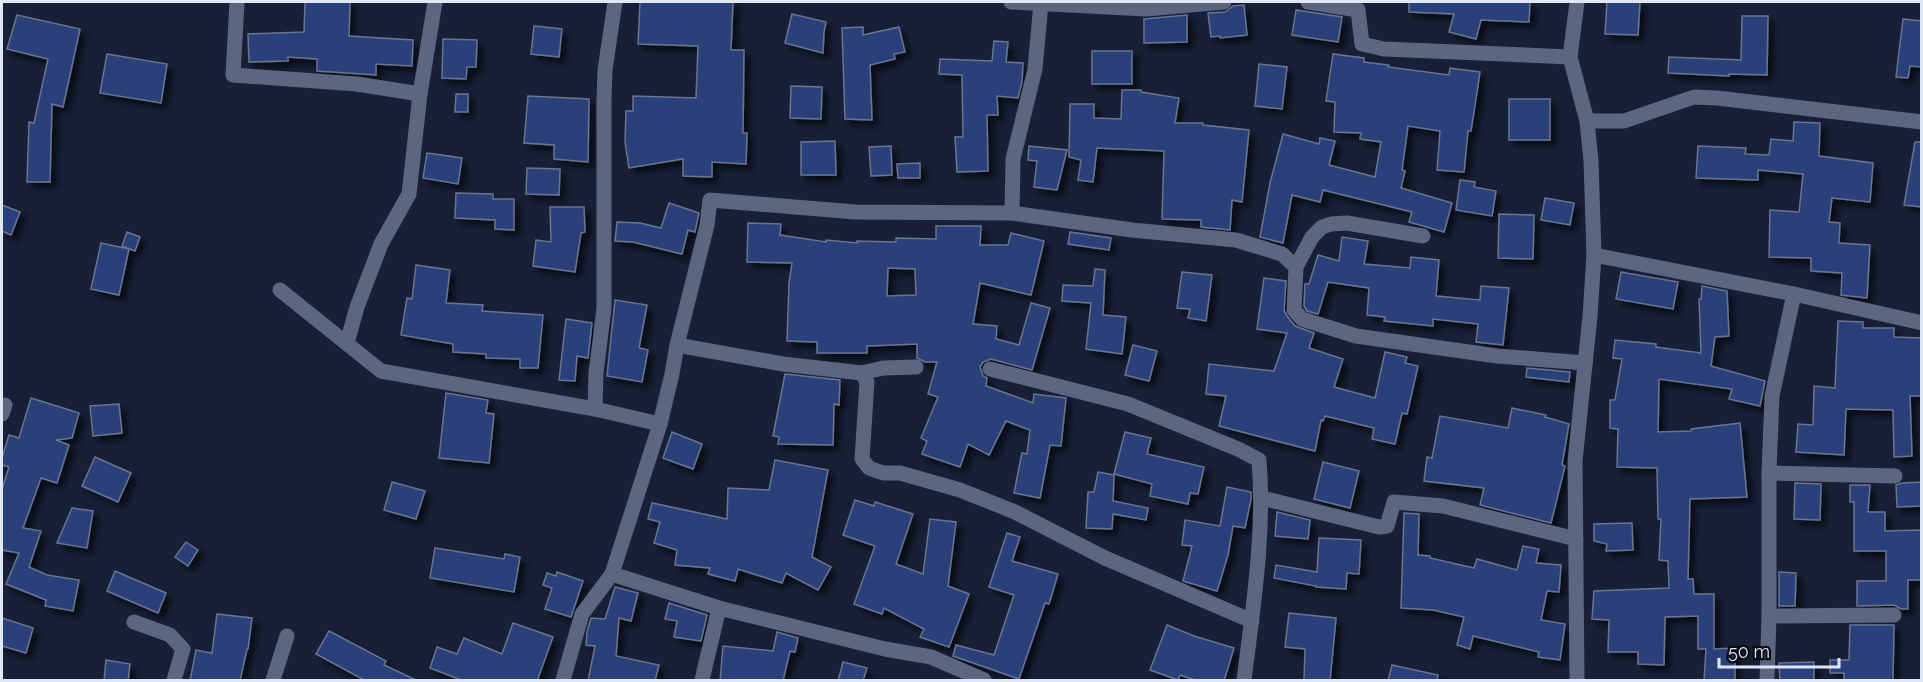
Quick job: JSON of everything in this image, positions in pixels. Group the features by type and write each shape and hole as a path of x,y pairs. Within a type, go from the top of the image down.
{"street":[{"path":"237,2 233,75 357,84 420,94"},
{"path":"347,343 357,306 381,244 409,194 420,94 435,2"},
{"path":"595,409 596,374 604,308 604,100 615,2"},
{"path":"1011,2 1099,3 1146,9 1224,2"},
{"path":"1308,2 1359,6 1362,44 1384,49 1570,57"},
{"path":"1576,681 1575,461 1594,255 1591,161 1587,121 1570,57 1577,2"},
{"path":"1012,213 1013,159 1035,69 1041,3"},
{"path":"1587,121 1624,121 1694,97 1922,123"},
{"path":"562,681 582,614 612,574 660,424 707,225 710,200 855,212 1012,213 1132,230 1236,240 1282,254 1296,267"},
{"path":"1423,236 1347,223 1322,227 1312,237 1296,267 1294,310 1302,320 1367,337 1497,356 1585,363"},
{"path":"1594,255 1794,294 1922,323"},
{"path":"280,290 381,370 595,409 660,424"},
{"path":"1767,681 1772,396 1794,294"},
{"path":"677,345 783,364 862,374 882,368 916,367"},
{"path":"990,369 1128,404 1238,448 1258,460 1262,498 1252,621 1244,681"},
{"path":"862,374 867,382 862,459 868,468 883,473 900,473 960,490 1015,512 1105,558 1252,621"},
{"path":"1769,473 1895,476"},
{"path":"1262,498 1379,527 1387,526 1394,502 1443,506 1576,539"},
{"path":"612,574 719,608 931,657 984,681"},
{"path":"702,681 719,608"},
{"path":"1769,616 1894,615"},
{"path":"134,622 171,635 183,649 174,681"},
{"path":"273,681 287,636"}],"building":[{"path":"305,2 350,2 349,36 413,40 412,66 376,64 376,75 317,71 317,59 288,57 288,61 249,62 248,34 304,32"},
{"path":"640,2 733,2 731,50 744,50 743,133 747,133 746,164 712,162 712,177 683,176 683,159 629,168 625,142 626,111 633,111 633,96 696,98 698,46 638,44"},
{"path":"1409,2 1530,2 1529,22 1481,20 1476,39 1449,32 1454,14 1409,12"},
{"path":"1607,2 1640,2 1638,35 1605,34"},
{"path":"1244,5 1247,35 1211,37 1208,13 1225,12 1233,6"},
{"path":"1296,10 1342,17 1338,42 1292,35"},
{"path":"792,14 826,22 823,53 785,43"},
{"path":"17,15 80,29 63,107 52,104 50,182 27,182 29,122 34,123 48,59 7,49"},
{"path":"1187,15 1187,42 1144,43 1144,19"},
{"path":"1742,16 1768,16 1767,75 1668,73 1669,57 1741,60"},
{"path":"1903,19 1922,21 1921,67 1910,66 1908,78 1896,77"},
{"path":"534,26 562,29 559,57 531,54"},
{"path":"863,27 863,35 899,27 905,52 894,54 895,59 870,65 872,120 845,119 842,28"},
{"path":"443,39 477,40 476,67 467,67 466,79 442,78"},
{"path":"994,41 1008,42 1006,62 1023,63 1018,98 997,96 998,115 987,115 988,171 957,172 955,137 963,137 962,75 939,74 940,59 992,61"},
{"path":"1092,51 1132,51 1132,84 1092,84"},
{"path":"107,54 167,64 161,103 100,93"},
{"path":"1333,54 1364,58 1364,62 1389,65 1388,67 1449,75 1450,68 1480,72 1471,131 1468,131 1464,172 1437,170 1440,131 1408,126 1402,170 1405,171 1401,188 1452,203 1444,232 1409,222 1412,212 1323,190 1320,202 1292,195 1283,243 1260,237 1270,183 1283,134 1319,144 1320,138 1335,141 1329,165 1375,177 1381,142 1360,139 1361,133 1334,132 1335,102 1326,101"},
{"path":"1259,64 1287,67 1282,109 1255,106"},
{"path":"791,86 822,87 821,119 790,118"},
{"path":"1122,90 1141,90 1141,92 1179,98 1175,123 1203,123 1203,125 1249,130 1242,202 1232,200 1230,230 1201,227 1201,220 1162,219 1164,151 1097,148 1093,182 1078,180 1081,160 1069,157 1070,104 1094,104 1094,118 1121,119"},
{"path":"456,94 468,94 468,112 455,112"},
{"path":"528,96 589,99 588,162 554,159 554,145 524,143"},
{"path":"1509,99 1550,99 1550,140 1509,140"},
{"path":"1794,122 1820,123 1819,156 1873,163 1870,202 1832,198 1829,222 1840,223 1839,243 1870,245 1867,298 1841,295 1842,273 1811,271 1811,258 1769,257 1770,210 1799,212 1803,174 1758,170 1758,180 1696,178 1698,146 1746,148 1745,154 1769,155 1771,139 1793,141"},
{"path":"835,141 836,175 801,175 801,142"},
{"path":"1915,142 1922,142 1922,207 1904,205"},
{"path":"891,146 892,175 871,176 869,147"},
{"path":"1029,146 1067,150 1057,190 1034,187 1037,161 1028,160"},
{"path":"427,153 462,158 458,184 423,178"},
{"path":"920,163 920,178 898,178 897,164"},
{"path":"527,168 560,169 559,195 526,194"},
{"path":"1460,180 1475,182 1474,187 1496,191 1492,216 1456,210"},
{"path":"456,193 493,194 493,199 514,199 514,230 495,229 495,220 455,218"},
{"path":"1545,198 1574,203 1570,225 1541,220"},
{"path":"669,203 699,213 695,232 688,230 682,254 633,242 615,241 617,222 640,223 661,228"},
{"path":"2,205 20,212 11,235 2,231"},
{"path":"550,207 584,207 585,232 581,233 575,272 533,266 536,240 551,242"},
{"path":"1499,214 1534,215 1533,259 1498,258"},
{"path":"748,223 781,224 780,235 826,242 826,240 857,243 857,241 896,242 896,238 936,239 936,226 981,226 980,245 1008,245 1011,233 1044,241 1031,295 980,283 973,324 997,326 996,339 1019,345 1031,303 1050,308 1032,370 991,359 983,362 980,367 983,376 987,378 986,386 1033,403 1034,394 1066,398 1061,446 1050,445 1040,498 1014,493 1022,453 1027,454 1030,430 1006,421 989,455 968,444 960,467 922,454 927,441 921,438 938,397 928,394 937,362 925,362 917,358 917,344 867,346 867,353 817,353 817,342 787,341 792,263 747,262","holes":["888,268 915,269 916,295 887,296"]},
{"path":"127,232 140,237 135,251 122,246"},
{"path":"1070,232 1111,238 1109,250 1068,244"},
{"path":"1342,237 1368,241 1364,264 1410,268 1411,257 1439,260 1436,296 1480,300 1481,286 1509,288 1503,345 1476,342 1478,324 1433,319 1433,326 1384,321 1385,317 1367,315 1369,288 1328,282 1318,314 1307,311 1304,306 1305,284 1309,284 1318,255 1339,261"},
{"path":"101,243 129,249 119,295 91,289"},
{"path":"416,265 450,270 446,303 483,305 482,311 543,315 538,368 520,368 520,359 486,358 486,354 453,352 453,344 401,335 407,298 412,299"},
{"path":"1095,269 1105,270 1103,315 1126,317 1122,354 1086,349 1091,303 1062,301 1063,285 1093,286"},
{"path":"1182,272 1212,275 1206,321 1188,318 1190,309 1177,308"},
{"path":"1621,272 1678,282 1673,309 1616,299"},
{"path":"1264,278 1286,281 1284,310 1295,326 1314,333 1309,348 1343,359 1334,387 1375,398 1385,352 1407,357 1405,363 1418,366 1407,414 1402,413 1395,444 1372,439 1374,428 1325,416 1323,421 1321,420 1315,451 1219,426 1226,396 1206,394 1209,364 1274,371 1287,333 1257,329"},
{"path":"1702,286 1727,291 1729,336 1715,337 1711,366 1765,381 1760,406 1729,399 1732,389 1659,379 1658,432 1691,431 1691,429 1740,423 1747,497 1690,499 1688,579 1693,579 1694,594 1714,594 1714,649 1735,648 1735,681 1704,681 1706,649 1698,649 1698,616 1665,617 1664,665 1638,664 1638,652 1608,652 1609,620 1592,619 1594,591 1669,588 1668,561 1659,560 1661,519 1658,519 1657,468 1617,467 1618,429 1610,428 1610,400 1615,400 1622,359 1613,358 1615,340 1656,344 1656,347 1701,353 1699,299 1701,299"},
{"path":"615,300 647,305 639,348 648,350 642,382 607,376"},
{"path":"566,319 592,323 588,358 577,356 575,381 559,380"},
{"path":"1838,321 1863,322 1863,328 1894,328 1894,337 1922,338 1922,396 1910,396 1912,456 1894,457 1893,410 1846,409 1844,455 1796,452 1798,424 1813,425 1814,386 1835,388"},
{"path":"1133,345 1157,351 1149,381 1125,375"},
{"path":"1527,368 1570,372 1569,382 1526,377"},
{"path":"785,374 840,380 839,405 834,404 833,445 778,444 779,437 773,436"},
{"path":"446,393 488,400 486,413 494,414 489,463 439,458"},
{"path":"31,398 79,413 72,438 56,440 69,445 57,483 41,478 23,528 41,531 29,567 47,575 79,580 73,611 45,606 46,600 6,584 19,553 2,550 2,489 9,467 2,465 2,458 9,435 19,438"},
{"path":"119,404 122,433 93,436 90,406"},
{"path":"1512,408 1546,415 1545,417 1569,424 1562,465 1565,466 1551,523 1480,505 1484,488 1424,481 1427,457 1432,458 1440,416 1508,428"},
{"path":"672,432 702,444 693,469 663,458"},
{"path":"1125,432 1151,438 1147,454 1204,467 1198,494 1190,493 1188,504 1150,496 1152,484 1114,474"},
{"path":"95,457 131,473 118,502 82,486"},
{"path":"775,460 828,470 812,557 831,567 818,590 786,573 782,583 738,569 735,581 708,574 710,568 675,565 677,550 654,543 660,522 648,519 652,503 727,519 728,488 769,490"},
{"path":"1323,462 1359,471 1350,508 1314,499"},
{"path":"1098,472 1114,475 1113,501 1148,508 1146,520 1113,514 1112,529 1086,528 1088,492 1094,492"},
{"path":"392,482 425,491 416,519 384,510"},
{"path":"1922,482 1922,506 1897,507 1896,485"},
{"path":"1795,483 1821,484 1820,520 1794,519"},
{"path":"1850,485 1870,485 1868,512 1885,512 1885,531 1922,530 1922,580 1908,580 1908,609 1901,609 1894,605 1857,606 1857,581 1886,581 1886,551 1854,551 1854,502 1850,502"},
{"path":"1227,487 1251,492 1251,499 1245,528 1233,526 1228,555 1217,591 1183,581 1192,546 1182,545 1185,520 1220,526"},
{"path":"855,500 874,506 875,502 913,514 896,564 923,574 930,519 956,522 948,586 969,594 949,647 920,637 924,629 884,608 882,614 854,604 875,546 843,535"},
{"path":"72,508 93,511 87,548 57,543"},
{"path":"1277,512 1310,520 1308,539 1275,536"},
{"path":"1404,513 1419,514 1418,555 1474,568 1477,559 1517,570 1523,546 1539,549 1536,563 1561,565 1559,592 1547,591 1541,620 1565,624 1560,660 1538,657 1539,652 1473,636 1470,649 1457,645 1464,617 1433,610 1401,608"},
{"path":"1632,523 1633,550 1606,551 1607,544 1594,541 1594,524"},
{"path":"1007,533 1020,537 1012,561 1058,574 1049,604 1045,603 1019,679 953,656 956,645 994,655 1014,595 989,587"},
{"path":"1319,538 1361,540 1359,574 1347,573 1346,589 1316,587 1274,578 1276,565 1317,572"},
{"path":"186,542 198,550 188,566 175,557"},
{"path":"435,548 504,559 505,554 520,557 514,592 430,578"},
{"path":"115,571 166,593 158,613 107,591"},
{"path":"557,572 583,581 571,617 545,609 552,588 543,585 547,573 556,576"},
{"path":"1779,572 1796,573 1795,606 1779,606"},
{"path":"615,587 638,593 631,621 619,618 616,656 659,665 655,681 588,681 595,646 586,645 591,618 605,619"},
{"path":"669,603 707,615 701,641 674,637 677,621 665,619"},
{"path":"1289,613 1336,618 1330,681 1304,681 1305,649 1285,647"},
{"path":"217,614 252,618 248,649 240,681 190,681 196,650 212,653"},
{"path":"2,618 33,628 26,653 2,646"},
{"path":"513,623 553,637 537,681 464,681 430,668 437,647 457,654 464,638 502,654"},
{"path":"1167,625 1234,648 1224,681 1198,681 1180,675 1178,680 1150,670"},
{"path":"1850,625 1894,625 1893,681 1844,681 1844,673 1830,673 1830,660 1849,660"},
{"path":"329,631 386,661 384,665 418,681 366,681 316,654"},
{"path":"777,632 798,638 795,652 790,651 783,681 720,681 723,646 773,651"},
{"path":"106,660 130,664 128,681 104,681"},
{"path":"843,662 867,668 863,681 838,681"},
{"path":"1814,662 1814,681 1780,681 1779,663"},
{"path":"1392,665 1438,675 1437,681 1388,681"}]}
